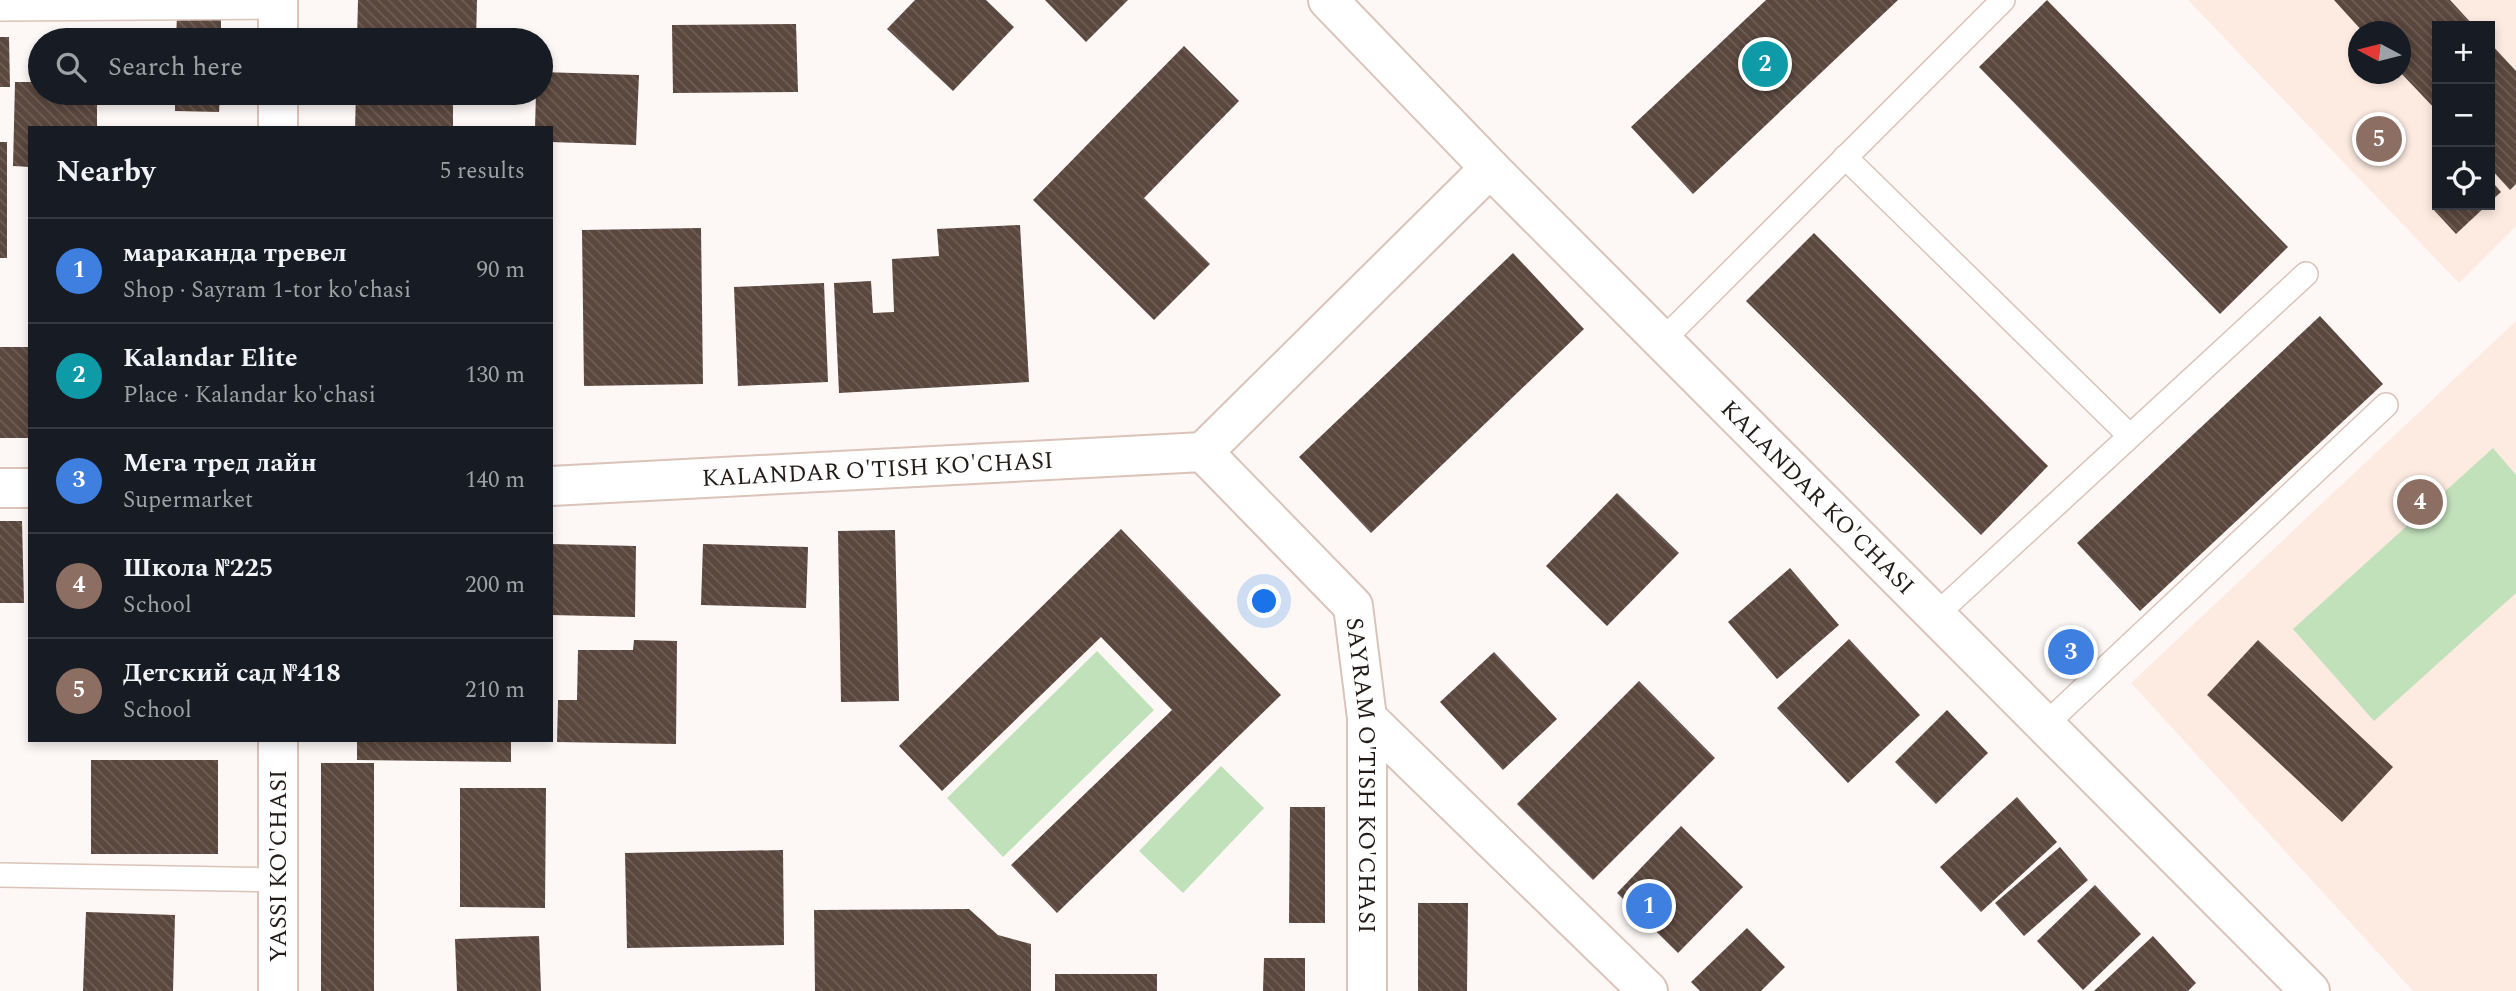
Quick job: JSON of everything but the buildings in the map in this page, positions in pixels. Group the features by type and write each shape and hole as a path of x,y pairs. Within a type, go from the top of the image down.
{"street":[{"name":"KALANDAR KO'CHASI","path":"1328,0 1490,168 2310,991"},
{"path":"278,105 278,126"},
{"path":"1203,452 1490,168"},
{"name":"KALANDAR O'TISH KO'CHASI","path":"553,486 1203,452"},
{"name":"SAYRAM O'TISH KO'CHASI","path":"1203,452 1353,606 1367,718 1367,991"},
{"path":"0,488 28,488"},
{"path":"1367,718 1648,991"},
{"name":"YASSI KO'CHASI","path":"278,742 278,991"}],"lane":[{"path":"1662,341 2003,0"},
{"path":"0,9 278,16"},
{"path":"1845,157 2130,436"},
{"path":"1936,615 2306,274"},
{"path":"2045,725 2386,405"},
{"path":"0,875 278,880"}],"shaded area":[{"path":"2188,0 2516,0 2516,226 2459,283"},
{"path":"2516,321 2516,991 2413,991 2131,683"}],"green space":[{"path":"2493,448 2516,475 2516,593 2374,721 2293,629"},
{"path":"1097,651 1154,710 1003,857 947,798"},
{"path":"1221,766 1264,808 1183,893 1139,851"}],"place":[{"name":"Kalandar Elite","path":"1765,64"},
{"name":"Детский сад №418","path":"2379,139"},
{"name":"Школа №225","path":"2420,502"},
{"name":"Мега тред лайн","path":"2071,652"},
{"name":"мараканда тревел","path":"1649,906"}]}
